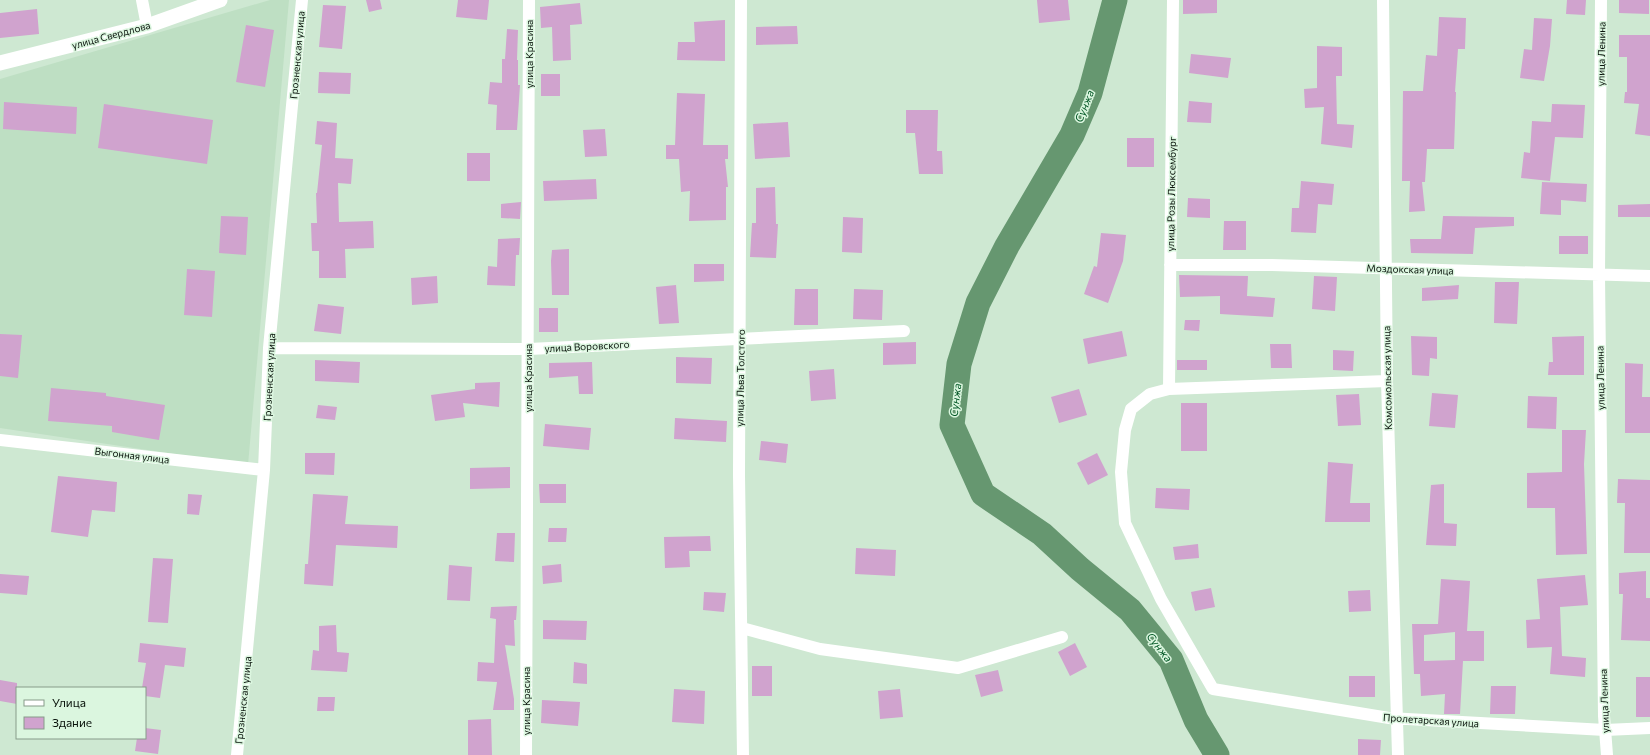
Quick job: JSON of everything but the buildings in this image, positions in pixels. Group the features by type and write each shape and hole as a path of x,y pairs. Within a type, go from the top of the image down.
{"street":[{"path":"142,0 147,26"},
{"name":"улица Свердлова","path":"0,63 147,26 220,0"},
{"name":"Грозненская улица","path":"237,755 264,470 269,348 302,0"},
{"name":"улица Красина","path":"526,755 529,349 529,0"},
{"name":"улица Льва Толстого","path":"741,0 740,475 743,755"},
{"name":"улица Розы Люксембург","path":"1169,388 1173,0"},
{"name":"Комсомольская улица","path":"1383,0 1386,381 1398,755"},
{"name":"улица Ленина","path":"1601,0 1599,275 1605,730 1607,755"},
{"name":"Моздокская улица","path":"1170,265 1272,265 1650,276"},
{"name":"улица Воровского","path":"269,348 529,349 904,331"},
{"path":"1169,388 1386,381"},
{"name":"Пролетарская улица","path":"1169,388 1150,394 1131,409 1125,430 1121,472 1125,523 1161,599 1213,689 1396,719 1605,730 1650,728"},
{"name":"Выгонная улица","path":"0,440 264,470"},
{"path":"742,628 820,649 958,668 1062,638"}],"shaded area":[{"path":"270,0 289,0 248,465 0,428 0,79"}],"waterway":[{"name":"Сунжа","path":"1115,0 1090,93 1072,135 1007,246 978,303 959,364 952,425 983,494 1042,534 1080,569 1130,610 1171,660 1196,720 1217,755"}]}
